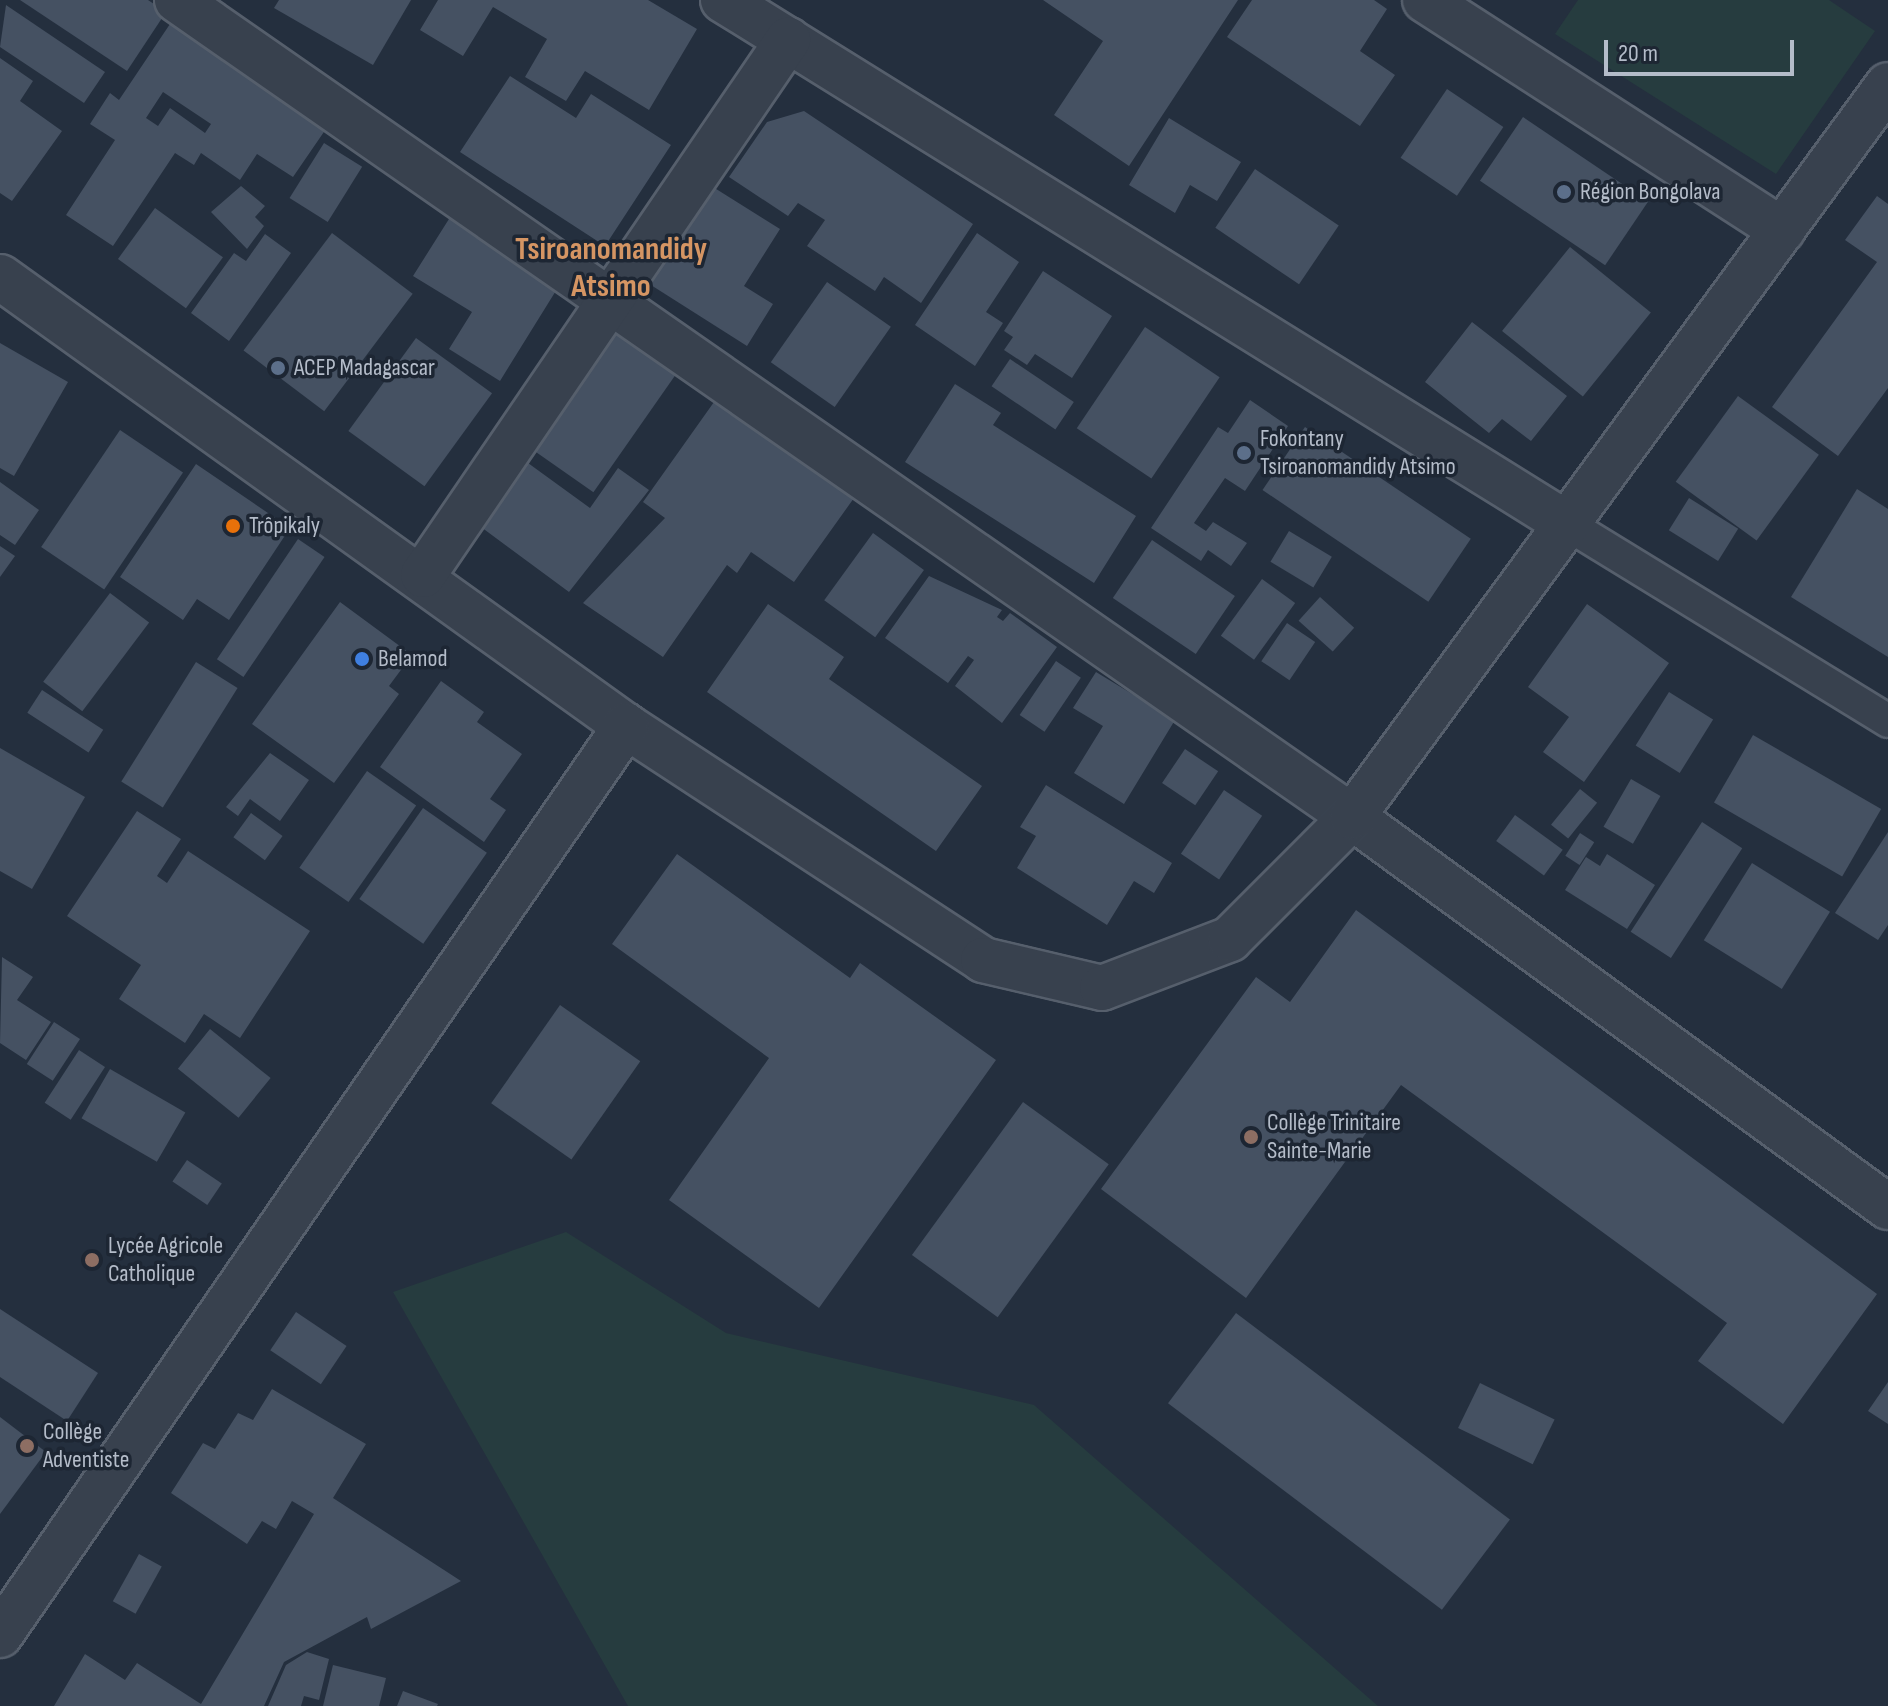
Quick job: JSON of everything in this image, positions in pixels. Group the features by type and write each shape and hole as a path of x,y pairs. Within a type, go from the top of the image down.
{"street":[{"path":"177,0 1352,817 1888,1207"},
{"path":"723,0 1567,524"},
{"path":"1425,0 1782,230"},
{"path":"423,575 613,302 788,40"},
{"path":"0,277 423,575 626,726 983,960 1102,988 1230,939 1352,817 1888,85"},
{"path":"0,1635 626,726"}],"lane":[{"path":"1567,524 1888,721"}],"green space":[{"path":"1578,0 1829,0 1875,31 1776,174 1555,34"},
{"path":"566,1232 726,1333 1034,1405 1378,1706 628,1706 393,1292"}],"building":[{"path":"20,0 148,0 166,12 127,71"},
{"path":"279,0 411,0 373,65 274,8"},
{"path":"438,0 648,0 697,29 649,110 585,71 566,101 525,77 547,39 493,7 463,56 420,30"},
{"path":"1043,0 1238,0 1129,166 1054,115 1103,41"},
{"path":"1252,0 1374,0 1387,9 1360,51 1395,75 1360,126 1227,37"},
{"path":"6,5 105,72 84,103 0,47"},
{"path":"172,21 328,126 293,177 257,154 240,180 201,153 194,165 175,153 113,246 66,215 115,140 90,124 110,93 119,100","holes":["163,92 211,124 205,133 170,108 158,126 146,118"]},
{"path":"0,58 33,81 20,101 62,131 12,201 0,193"},
{"path":"510,76 576,118 591,94 671,145 605,246 460,152"},
{"path":"1447,89 1503,127 1457,196 1401,158"},
{"path":"804,111 973,224 921,303 884,277 875,291 807,246 825,220 798,203 788,216 729,177 767,122"},
{"name":"Région Bongolava","path":"1523,117 1648,201 1605,265 1480,181"},
{"path":"1169,118 1241,162 1217,201 1190,185 1175,213 1129,185"},
{"path":"324,143 362,167 328,222 290,198"},
{"path":"1255,169 1339,225 1299,284 1215,228"},
{"path":"705,182 780,229 744,286 773,304 747,346 643,280"},
{"path":"241,186 265,206 255,217 264,226 247,249 211,212"},
{"path":"1877,196 1888,204 1888,388 1838,456 1772,407 1877,262 1845,240"},
{"path":"155,208 223,257 186,308 118,259"},
{"path":"454,211 562,281 500,381 449,349 472,312 413,276"},
{"path":"332,233 413,294 324,411 244,350"},
{"path":"977,233 1019,262 986,312 1003,323 975,366 915,325"},
{"path":"265,234 291,253 229,341 191,313 234,253 246,261"},
{"path":"1570,247 1651,312 1583,396 1502,331"},
{"path":"1043,271 1112,316 1072,378 1035,354 1027,365 1004,350 1013,337 1004,331"},
{"path":"827,282 891,327 835,407 771,362"},
{"path":"1472,322 1567,396 1531,441 1502,419 1489,433 1425,382"},
{"path":"1145,327 1220,377 1151,478 1077,428"},
{"path":"614,332 675,375 593,492 532,449"},
{"path":"416,338 492,393 424,486 348,431"},
{"path":"0,343 68,382 14,476 0,468"},
{"path":"1010,359 1074,402 1055,429 992,386"},
{"path":"955,384 1001,413 993,425 1136,516 1094,583 905,462"},
{"path":"1738,396 1819,455 1757,541 1676,482"},
{"path":"1250,400 1288,426 1245,491 1225,478 1194,523 1206,531 1213,522 1247,543 1231,566 1208,550 1201,561 1151,528 1218,427 1228,433"},
{"path":"714,402 854,498 794,582 751,552 737,573 727,565 663,657 583,603 665,518 643,502"},
{"path":"1305,427 1471,539 1428,602 1263,490"},
{"path":"120,430 183,472 104,589 41,547"},
{"path":"528,463 590,508 618,468 649,490 569,592 481,527"},
{"path":"196,464 290,528 229,620 197,599 183,620 120,577"},
{"path":"0,482 39,510 15,545 0,535"},
{"path":"1857,489 1888,509 1888,657 1791,597"},
{"path":"1689,498 1738,529 1718,561 1669,530"},
{"path":"1289,531 1332,557 1313,588 1270,562"},
{"path":"873,533 924,570 875,637 824,600"},
{"path":"298,539 325,557 243,677 217,659"},
{"path":"1152,540 1235,596 1196,654 1113,598"},
{"path":"0,546 15,556 0,577"},
{"path":"929,576 1002,610 997,617 1003,621 1010,613 1057,647 1002,723 955,686 974,660 968,656 948,683 885,638"},
{"path":"1262,579 1295,603 1254,660 1221,636"},
{"path":"110,593 149,622 82,711 43,682"},
{"path":"1320,597 1354,628 1333,652 1299,621"},
{"path":"340,602 412,655 389,686 399,694 334,783 252,724"},
{"path":"768,604 844,657 829,679 982,786 936,851 707,692"},
{"path":"1587,604 1669,663 1584,782 1543,752 1569,717 1528,687"},
{"path":"1287,623 1315,642 1289,680 1261,661"},
{"path":"1056,661 1081,678 1045,732 1020,715"},
{"path":"196,662 238,688 163,808 121,782"},
{"path":"1096,672 1175,720 1124,804 1074,773 1103,726 1073,708"},
{"path":"441,681 484,712 477,722 522,754 490,799 506,810 484,842 380,767"},
{"path":"42,690 103,730 89,752 27,713"},
{"path":"1669,692 1713,720 1680,773 1636,745"},
{"path":"1753,735 1881,809 1842,877 1714,803"},
{"path":"0,748 85,797 32,889 0,871"},
{"path":"1185,749 1218,771 1195,805 1162,783"},
{"path":"270,753 309,780 280,821 250,799 238,816 226,807"},
{"path":"367,771 416,805 348,902 299,868"},
{"path":"1631,779 1660,796 1633,844 1604,827"},
{"path":"1046,785 1172,863 1154,893 1134,881 1107,925 1017,868 1036,836 1020,827"},
{"path":"1580,789 1597,803 1568,839 1551,825"},
{"path":"1224,790 1262,816 1219,880 1181,854"},
{"path":"423,808 487,853 423,944 359,899"},
{"path":"137,811 181,839 157,876 167,883 188,851 310,931 240,1038 204,1014 185,1043 119,999 141,965 67,916"},
{"path":"251,813 283,836 265,860 233,837"},
{"path":"1515,815 1563,850 1544,876 1496,841"},
{"path":"1702,822 1742,848 1671,958 1631,932"},
{"path":"1888,832 1888,925 1878,940 1835,913"},
{"path":"1580,833 1594,842 1580,865 1565,856"},
{"path":"677,854 850,978 860,963 996,1060 819,1308 669,1200 769,1058 612,944"},
{"path":"1607,854 1655,885 1627,929 1565,890 1586,857 1600,866"},
{"path":"1752,863 1830,912 1782,989 1704,940"},
{"name":"Collège Trinitaire Sainte-Marie","path":"1356,910 1877,1294 1783,1424 1698,1361 1727,1323 1401,1085 1246,1298 1101,1189 1256,977 1290,1002"},
{"path":"2,957 33,977 17,1000 51,1022 26,1060 0,1043"},
{"path":"560,1005 640,1061 571,1160 491,1103"},
{"path":"54,1022 80,1039 53,1081 27,1064"},
{"path":"210,1029 271,1078 239,1118 178,1069"},
{"path":"79,1050 105,1067 71,1120 45,1103"},
{"path":"110,1069 185,1112 157,1162 82,1118"},
{"path":"1023,1102 1109,1164 998,1317 912,1255"},
{"path":"187,1160 222,1183 207,1205 172,1182"},
{"path":"0,1309 98,1373 67,1421 0,1377"},
{"path":"296,1312 347,1346 321,1384 270,1350"},
{"path":"1236,1313 1510,1519 1442,1610 1168,1403"},
{"path":"1888,1382 1888,1424 1868,1411"},
{"path":"1480,1383 1555,1419 1533,1464 1458,1428"},
{"path":"272,1389 366,1444 333,1498 461,1581 371,1629 367,1617 284,1662 264,1706 54,1706 85,1654 125,1680 137,1663 201,1704 314,1514 292,1501 276,1529 262,1521 247,1544 171,1493 203,1443 215,1449 238,1413 253,1420"},
{"path":"0,1417 46,1452 0,1514"},
{"path":"139,1554 162,1567 136,1614 113,1601"},
{"path":"307,1652 329,1659 319,1700 304,1696 301,1706 268,1706 286,1665"},
{"path":"333,1665 386,1678 379,1706 323,1706"},
{"path":"403,1691 438,1704 397,1706"}],"place":[{"name":"Région Bongolava","path":"1564,192"},
{"name":"ACEP Madagascar","path":"278,368"},
{"name":"Fokontany Tsiroanomandidy Atsimo","path":"1244,453"},
{"name":"Trôpikaly","path":"233,526"},
{"name":"Belamod","path":"362,659"},
{"name":"Collège Trinitaire Sainte-Marie","path":"1251,1137"},
{"name":"Lycée Agricole Catholique","path":"92,1260"},
{"name":"Collège Adventiste","path":"27,1446"}],"district":[{"name":"Tsiroanomandidy Atsimo","path":"611,270"}]}
